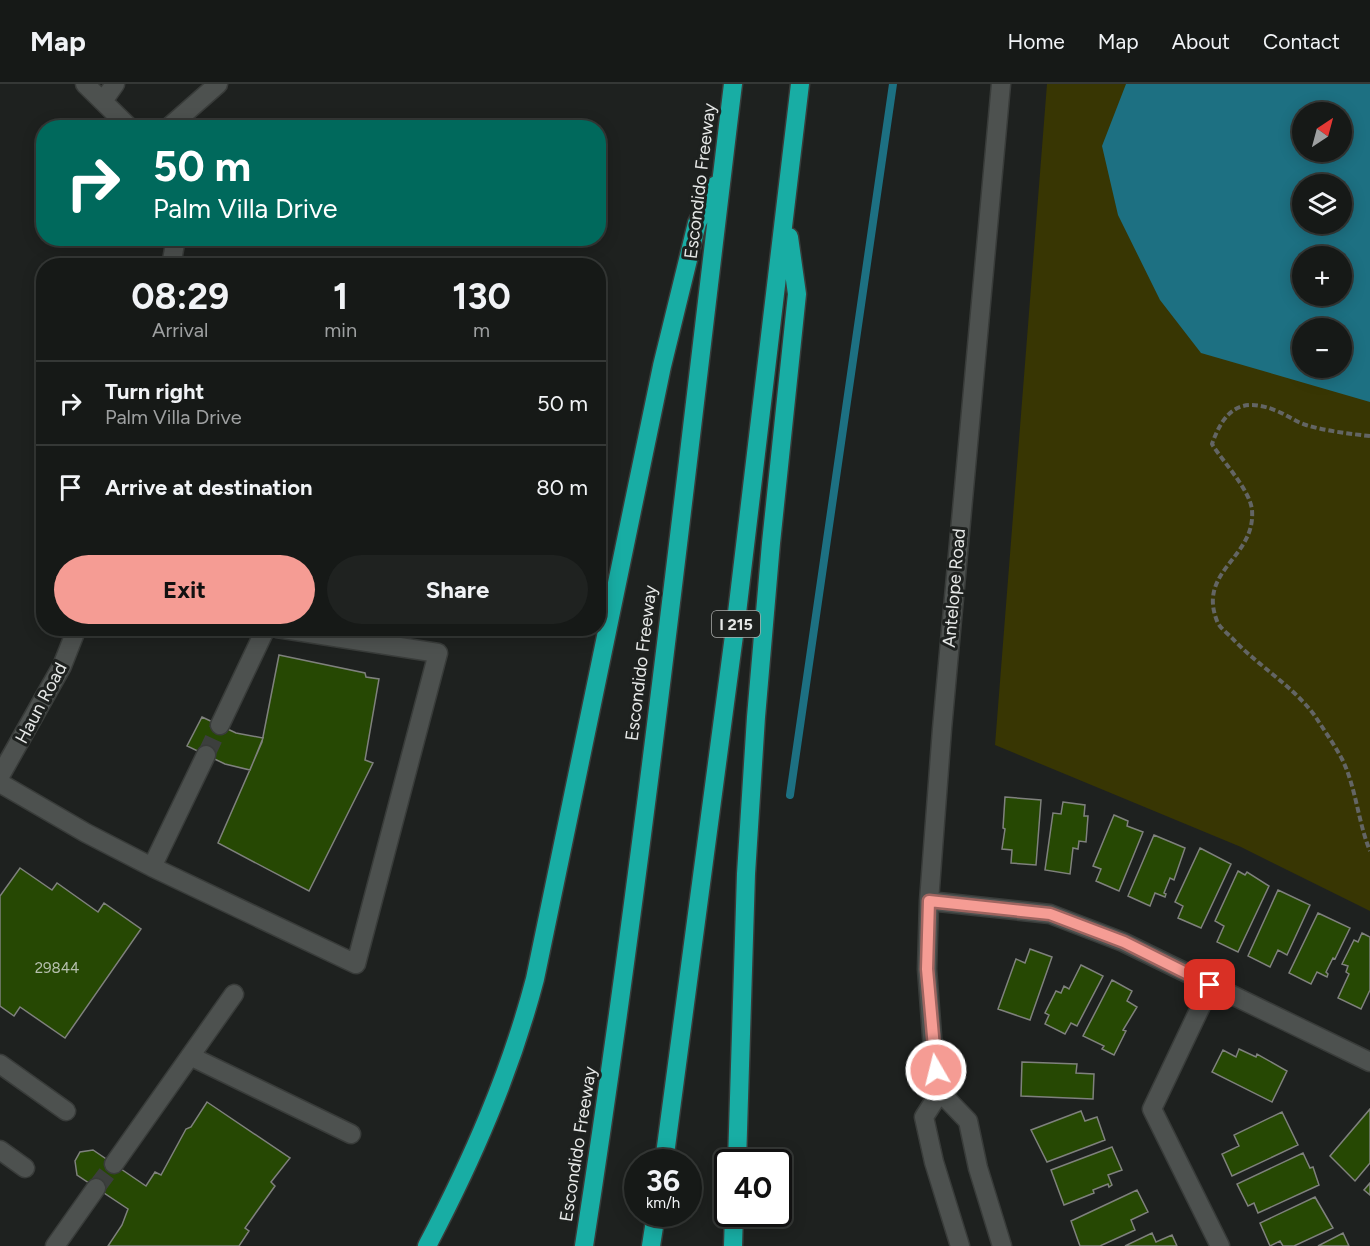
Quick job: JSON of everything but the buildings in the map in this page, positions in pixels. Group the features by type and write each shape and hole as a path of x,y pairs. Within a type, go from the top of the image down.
{"highway":[{"name":"Escondido Freeway","path":"584,1246 608,1089 638,861 733,84"},
{"name":"I 215","path":"666,1149 724,717 772,312 786,217 800,84"},
{"path":"427,1246 471,1158 498,1096 521,1031 535,980 662,366 697,223 722,172"},
{"path":"737,1149 746,874 756,717 771,543 797,294 786,217"},
{"path":"651,1246 654,1227"},
{"path":"733,1246 734,1227"}],"street":[{"path":"85,84 122,120"},
{"path":"103,101 115,84"},
{"path":"177,120 218,84 223,84"},
{"name":"Antelope Road","path":"940,1092 933,1049 927,969 929,901 966,443 1001,84"},
{"name":"Haun Road","path":"0,776 62,666 74,636"},
{"path":"220,725 262,636"},
{"path":"0,783 86,833 152,867 356,964 438,653 329,636"},
{"path":"152,867 206,755"},
{"path":"929,901 1050,914 1124,942 1370,1062"},
{"path":"1210,985 1152,1110 1220,1246"},
{"path":"114,1164 234,994"},
{"path":"190,1056 351,1134"},
{"path":"0,1064 66,1111"},
{"path":"960,1246 934,1162 924,1117 940,1092 968,1121 978,1168 1002,1246"},
{"path":"0,1150 25,1168"},
{"path":"55,1246 96,1188"}],"path":[{"path":"1370,436 1306,425 1276,410 1250,403 1232,409 1219,425 1212,444 1252,508 1251,532 1241,550 1216,579 1212,600 1217,623 1249,656 1290,688 1314,715 1342,760 1370,851"}],"shaded area":[{"path":"1047,84 1370,84 1370,911 1241,847 995,745"}],"water":[{"path":"1126,84 1370,84 1370,402 1201,353 1160,300 1118,215 1102,146"}],"waterway":[{"path":"790,795 893,84"}],"tunnel":[{"path":"206,755 220,725"},
{"path":"96,1188 114,1164"}],"route":[{"path":"936,1070 927,969 929,901 1050,914 1124,942 1210,985"}]}
